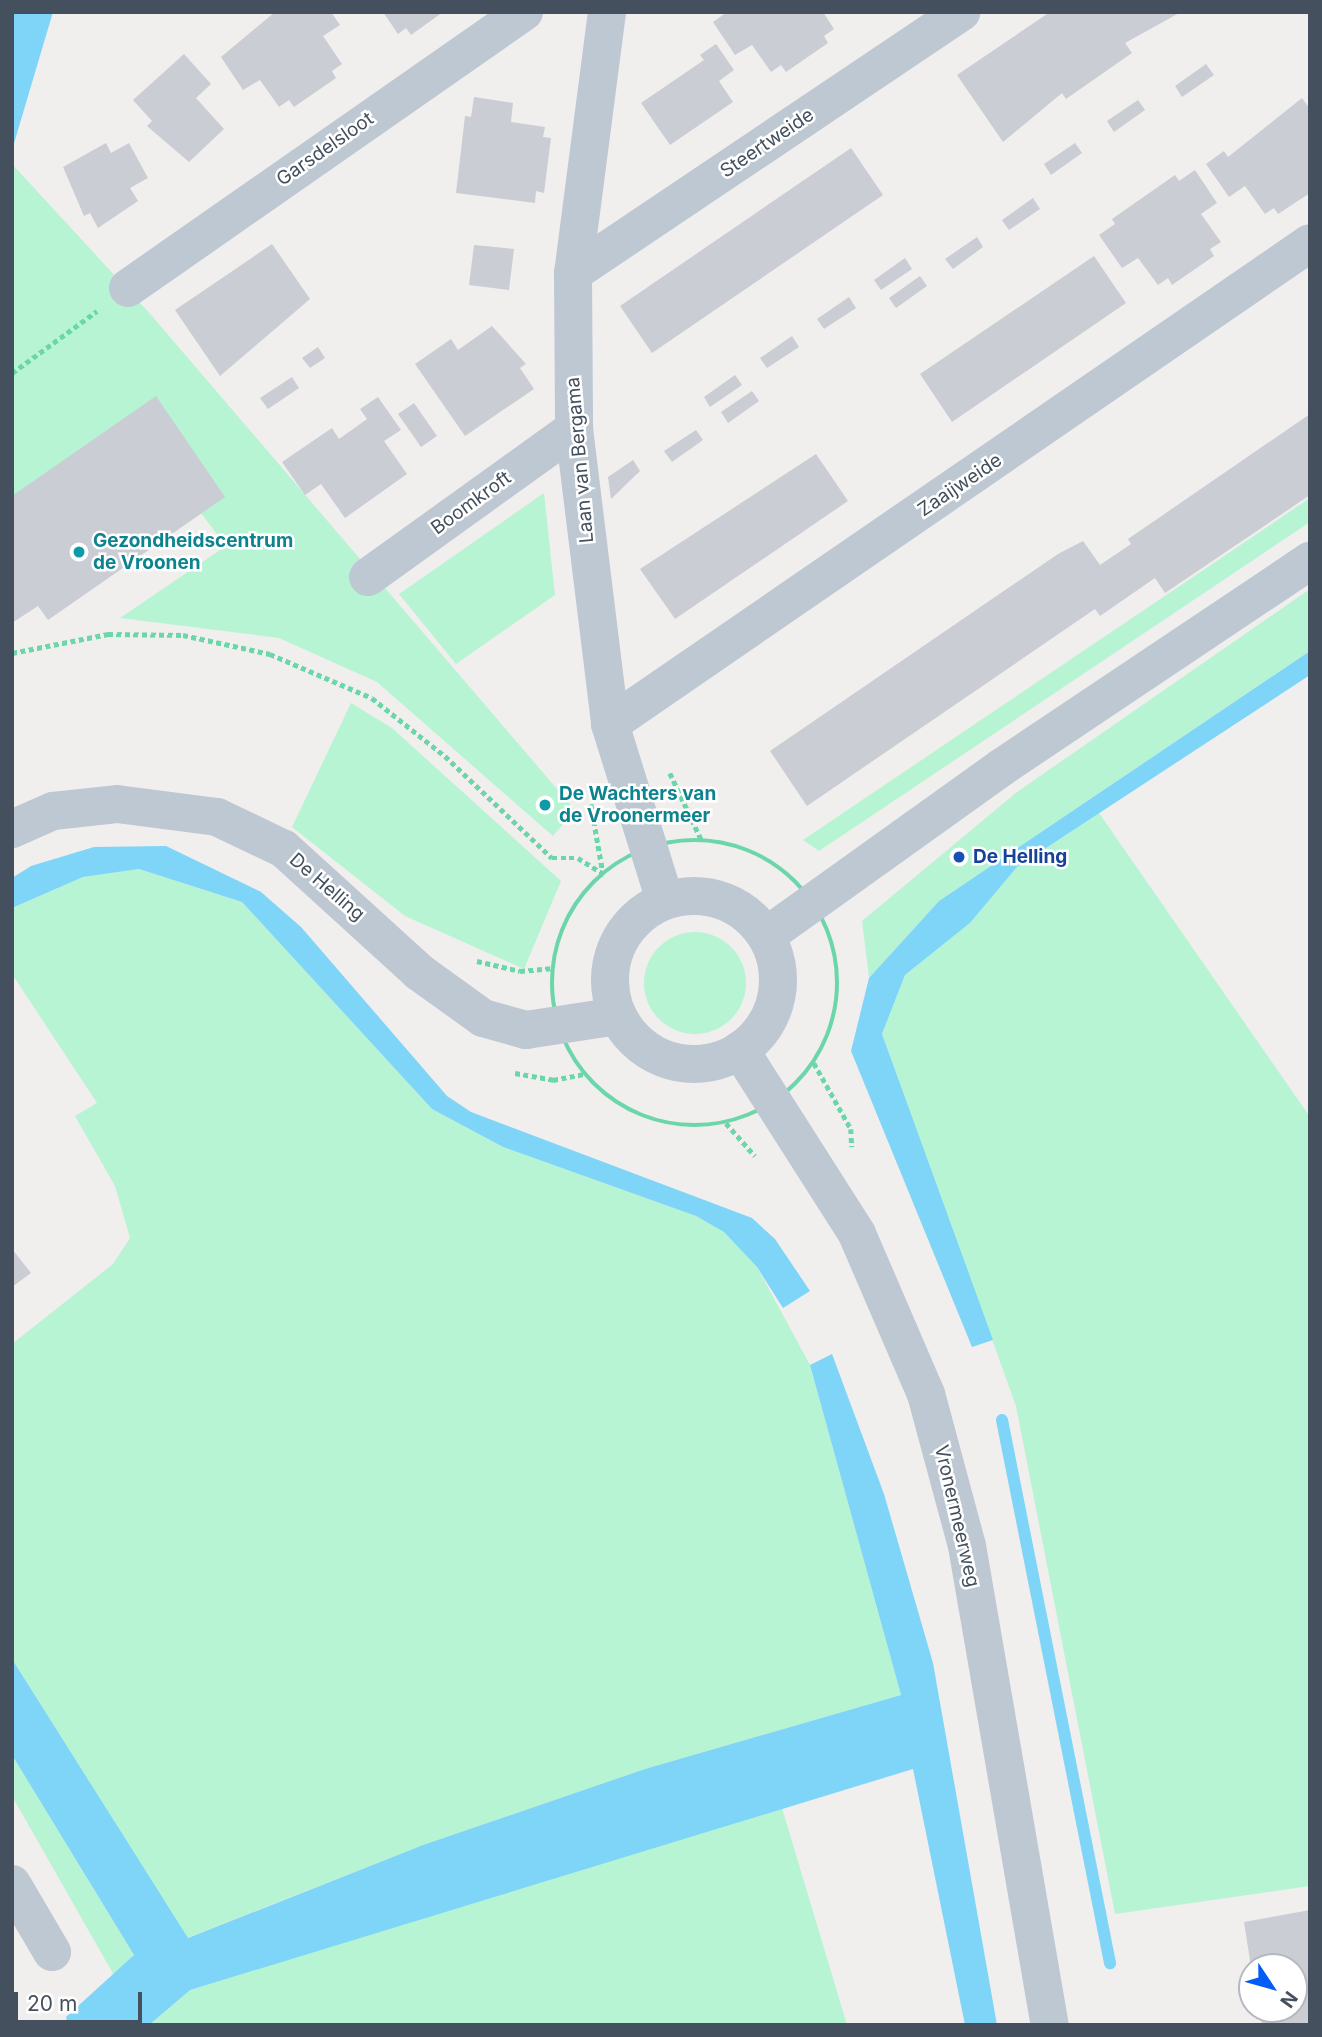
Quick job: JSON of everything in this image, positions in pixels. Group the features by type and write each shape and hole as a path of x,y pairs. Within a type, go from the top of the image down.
{"street":[{"name":"Garsdelsloot","path":"128,288 524,12"},
{"name":"Laan van Bergama","path":"607,12 573,273 574,429 610,724 665,901"},
{"name":"Steertweide","path":"573,273 961,12"},
{"name":"Zaaijweide","path":"610,724 1310,243"},
{"name":"Boomkroft","path":"368,577 574,429"},
{"path":"766,936 1002,767 1310,561"},
{"name":"De Helling","path":"12,829 53,811 117,804 181,809 243,826 312,872 468,1010 510,1027 559,1027 618,1016"},
{"path":"722,900 766,936 777,972 773,1010 740,1050 707,1063 671,1060 640,1044 618,1016 610,971 616,948 628,928 665,901 722,900"},
{"name":"Vronermeerweg","path":"740,1050 857,1234 903,1335 943,1451 967,1546 1050,2025"},
{"path":"12,1884 52,1952"}],"path":[{"path":"13,370 128,288"},
{"path":"12,653 108,634 183,635 270,654 373,698 445,756 552,858 578,858 604,874"},
{"path":"586,890 554,956 559,1027 583,1074 631,1112 704,1127 741,1119 775,1103 814,1063"}],"green space":[{"path":"12,164 152,316 575,810 553,836 377,682 279,638 120,618 226,546 133,424 12,508"},
{"path":"544,493 555,595 456,664 399,594"},
{"path":"1310,498 1310,522 819,851 803,840"},
{"path":"1310,589 1310,651 939,901 869,978 862,921 1017,792"},
{"path":"351,703 392,728 561,881 524,969 405,916 292,827"},
{"path":"1099,813 1310,1117 1310,1886 1115,1914 1016,1406 882,1034 905,975 970,923 1017,867"},
{"path":"139,869 242,902 432,1109 503,1147 696,1216 724,1232 757,1267 810,1365 901,1695 645,1769 423,1845 187,1938 12,1659 12,1344 113,1264 130,1238 115,1186 75,1116 97,1103 12,974 12,908 83,877"},
{"path":"695,932 715,936 731,947 742,963 746,983 742,1003 731,1019 715,1030 695,1034 675,1030 659,1019 648,1003 644,983 648,963 659,947 675,936"},
{"path":"12,1755 134,1955 115,1977 12,1796"},
{"path":"782,1808 847,2025 149,2025 189,1990"}],"water":[{"path":"12,12 53,12 12,150"},
{"path":"1310,651 1310,675 1017,867 970,923 905,975 882,1034 993,1340 972,1347 851,1051 869,978 939,901"},
{"path":"166,846 261,892 301,927 447,1096 471,1112 752,1218 775,1239 810,1291 783,1308 757,1267 724,1232 696,1216 503,1147 432,1109 242,902 139,869 83,877 12,908 12,878 31,866 94,847"},
{"path":"832,1354 884,1494 933,1663 997,2025 965,2025 913,1769 190,1990 149,2025 68,2025 66,2017 134,1955 12,1755 12,1659 188,1938 423,1845 645,1769 901,1695 810,1365"}],"building":[{"path":"275,12 331,12 340,25 323,36 342,64 332,71 336,78 294,107 289,100 279,107 260,80 243,90 221,57"},
{"path":"383,12 443,12 411,35 406,28 398,34"},
{"path":"727,12 823,12 834,29 824,36 828,43 786,72 781,65 771,72 752,45 735,55 713,22"},
{"path":"1050,12 1181,12 1125,43 1132,53 1066,99 1062,93 1003,142 957,75"},
{"path":"716,44 734,70 719,81 733,102 670,145 641,103 704,60 700,55"},
{"path":"184,54 211,84 196,98 224,129 189,162 147,126 152,121 133,100"},
{"path":"1206,64 1214,75 1182,97 1175,86"},
{"path":"474,97 513,103 511,122 545,127 543,137 551,138 544,193 536,191 535,203 456,193 465,116 471,117"},
{"path":"1302,98 1310,109 1310,193 1278,214 1274,208 1265,214 1245,186 1229,197 1206,164 1224,151 1228,157"},
{"path":"1138,100 1145,110 1114,132 1107,121"},
{"path":"106,143 111,153 129,143 148,178 130,188 138,201 98,228 90,213 84,216 63,167"},
{"path":"1075,143 1082,153 1051,175 1044,164"},
{"path":"851,148 883,195 652,353 620,306"},
{"path":"1195,170 1217,203 1201,214 1221,242 1210,249 1214,256 1172,285 1168,278 1158,285 1138,258 1122,268 1099,235 1115,224 1112,219 1175,175 1179,181"},
{"path":"1033,198 1040,209 1009,230 1002,220"},
{"path":"977,237 983,247 953,269 945,259"},
{"path":"272,244 310,299 220,376 175,310"},
{"path":"474,245 514,249 509,290 469,285"},
{"path":"1094,256 1126,303 952,422 920,374"},
{"path":"905,258 912,269 881,290 874,280"},
{"path":"920,276 927,286 896,308 889,298"},
{"path":"849,297 856,308 824,329 817,319"},
{"path":"492,326 526,364 520,368 534,389 465,436 415,364 451,339 458,350"},
{"path":"792,336 799,347 767,368 760,358"},
{"path":"318,347 325,358 310,368 302,358"},
{"path":"735,375 742,385 710,407 704,397"},
{"path":"292,377 299,388 268,409 260,398"},
{"path":"752,391 759,401 728,423 721,412"},
{"name":"Gezondheidscentrum de Vroonen","path":"156,396 225,497 48,620 38,606 12,623 12,496"},
{"path":"378,397 401,430 384,441 407,474 345,518 321,484 305,495 282,462 332,428 339,439 367,419 360,409"},
{"path":"414,403 437,436 421,447 398,414"},
{"path":"1310,414 1310,495 1165,593 1155,578 1100,616 1095,609 807,806 770,751 1058,554 1083,541 1100,565 1131,544 1128,539"},
{"path":"696,430 703,440 672,462 664,451"},
{"path":"816,454 848,501 675,619 640,569"},
{"path":"633,460 640,471 611,499 608,477"},
{"path":"12,1249 31,1273 12,1287"},
{"path":"1310,1910 1310,2025 1262,2025 1308,2023 1308,1953 1249,1953 1244,1922"}],"waterway":[{"path":"1002,1420 1110,1963"}],"place":[{"name":"Gezondheidscentrum de Vroonen","path":"79,552"},
{"name":"De Wachters van de Vroonermeer","path":"545,805"},
{"name":"De Helling","path":"959,857"}]}
